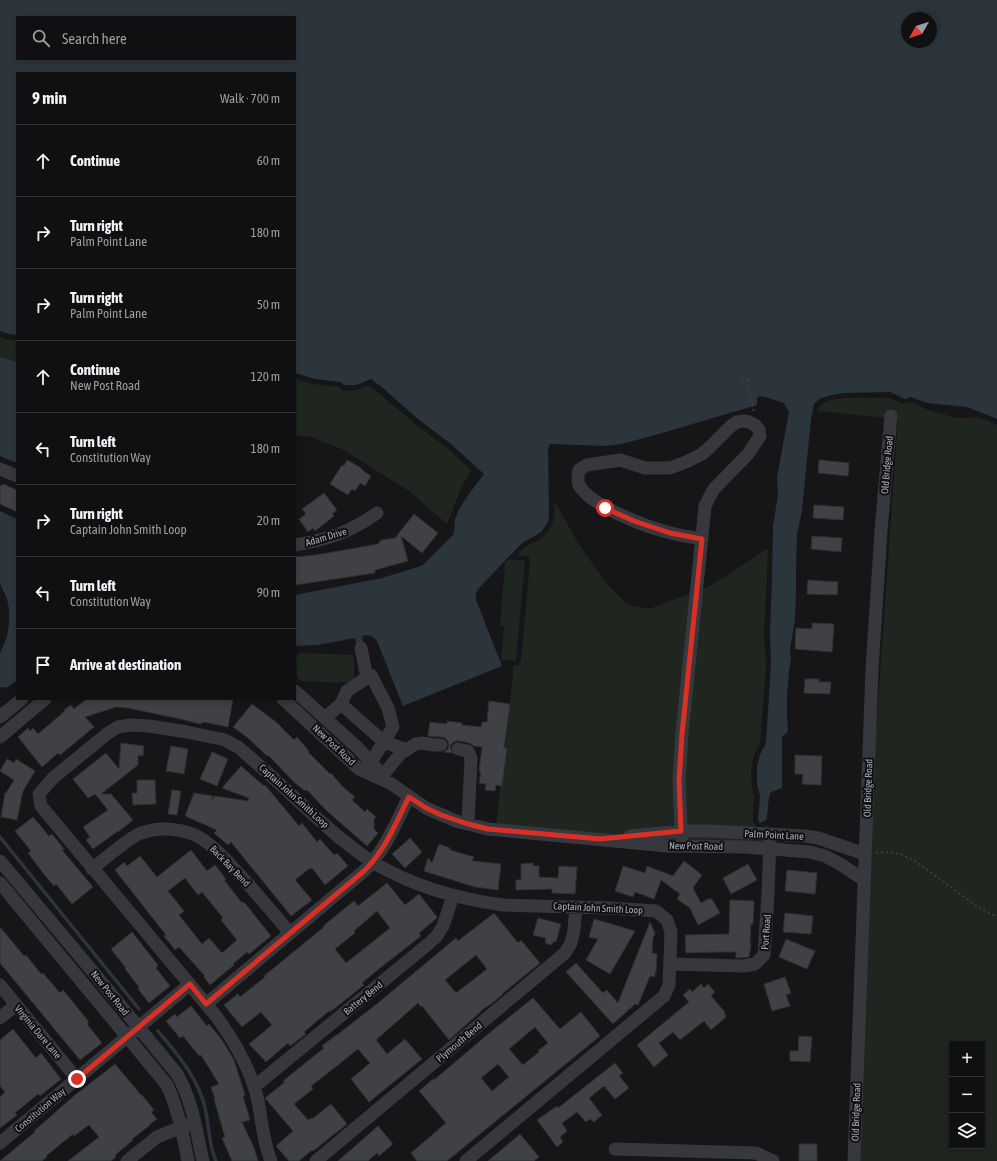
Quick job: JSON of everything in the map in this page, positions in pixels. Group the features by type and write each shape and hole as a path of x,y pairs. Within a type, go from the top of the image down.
{"street":[{"name":"Old Bridge Road","path":"854,1161 876,598 891,416"},
{"path":"682,846 679,781 682,734 702,539 705,506 714,489 748,454 760,436 759,430 750,423 743,421 737,422 702,454 670,468 645,468 620,460 587,465 579,470 577,478 579,485 586,494 605,508 634,521 670,533 702,539"},
{"path":"0,469 16,476"},
{"name":"Adam Drive","path":"296,546 344,532 356,527 377,514"},
{"path":"361,648 367,678"},
{"path":"325,718 341,704 347,691 371,675 388,708 393,727 371,762"},
{"name":"New Post Road","path":"296,691 358,748 386,779 409,797 426,808 441,815 468,824 488,829 666,846 745,847 810,852 825,856 864,880"},
{"path":"19,721 3,711 20,700"},
{"path":"0,737 44,700"},
{"name":"New Post Road","path":"284,700 359,769 386,779"},
{"path":"341,704 384,742 407,750"},
{"name":"Captain John Smith Loop","path":"271,1161 264,1139 254,1087 249,1071 226,1029 41,806 39,794 53,778 108,733 118,727 130,725 149,726 225,740 238,747 324,825 373,862 411,881 453,896 503,905 656,911 668,920 671,932 669,985 664,996 466,1161"},
{"path":"386,779 401,753 416,744 422,743 441,745"},
{"path":"458,749 468,751 471,758 468,824"},
{"path":"206,1004 373,862 387,840 409,797"},
{"name":"Back Bay Bend","path":"92,869 140,833 154,829 166,828 181,831 206,842 228,862 290,933"},
{"name":"Palm Point Lane","path":"600,839 681,831 805,836 818,838 865,854"},
{"name":"Port Road","path":"670,964 743,966 755,964 764,955 770,835"},
{"name":"New Post Road","path":"0,860 177,1074 192,1109 203,1161"},
{"name":"New Post Road","path":"0,883 167,1085 174,1099 188,1161"},
{"name":"Battery Bend","path":"254,1087 431,941 443,926 453,896"},
{"name":"Plymouth Bend","path":"316,1161 565,953 571,943 576,907"},
{"name":"Constitution Way","path":"0,1143 190,984"},
{"name":"Virginia Dare Lane","path":"0,985 77,1079"},
{"path":"0,1018 16,1005"},
{"path":"127,1161 157,1137 181,1127 195,1124"},
{"path":"615,1149 756,1154 773,1161"}],"path":[{"path":"742,382 752,379"},
{"path":"746,380 754,413"},
{"path":"865,854 888,852 901,854 915,861 978,906 997,917"}],"shaded area":[{"path":"0,0 997,0 997,419 967,407 927,403 911,397 905,399 890,392 843,393 819,399 814,404 811,419 802,510 797,535 795,620 790,650 791,658 787,694 788,728 787,733 782,737 782,788 771,792 766,820 760,823 758,820 760,796 757,784 757,767 759,757 766,743 771,665 770,633 773,527 778,494 777,477 789,412 784,403 762,396 757,397 757,405 622,444 605,446 550,444 548,448 548,522 541,532 522,543 476,593 476,600 502,666 403,706 377,641 372,637 368,635 362,636 364,647 357,648 355,638 317,645 296,646 296,595 382,578 421,566 453,535 455,519 461,506 484,474 451,444 418,419 371,379 356,385 344,385 340,382 315,379 296,373 296,72 16,72 16,335 0,331"},
{"path":"0,337 8,340 16,340 16,362 0,357"},
{"path":"0,357 16,362 16,463 0,456"},
{"path":"296,379 313,384 338,387 344,391 357,390 369,385 414,423 447,448 471,470 462,486 447,524 409,491 342,449 311,437 296,435"},
{"path":"843,398 889,398 903,404 910,402 931,411 957,418 979,417 997,425 997,1161 855,1161 875,746 898,419 818,411 821,405 831,400"},
{"path":"554,500 578,543 607,584 628,605 649,609 710,586 765,550 768,550 764,634 766,666 760,743 754,755 751,768 754,797 753,822 758,828 768,825 767,847 495,834 513,666 518,665 521,661 530,561 527,556 517,555 525,547 544,536 552,525 555,514"},
{"path":"0,511 16,519 16,681 5,687 0,687 0,653 7,637 9,609 7,599 0,583"},
{"path":"509,559 525,561 516,661 501,660 504,627 500,626 505,563"},
{"path":"300,653 351,655 354,658 354,679 351,683 301,681 297,677 296,657"}],"building":[{"path":"347,460 371,476 365,486 360,483 355,491 352,489 348,495 330,484"},
{"path":"819,460 849,463 848,476 818,473"},
{"path":"3,484 16,490 16,512 0,504 0,485 2,486"},
{"path":"324,493 337,510 332,514 334,516 315,531 313,528 308,532 299,519 306,514 302,509"},
{"path":"814,505 844,507 843,520 813,518"},
{"path":"414,514 438,533 422,553 401,536 408,561 375,570 375,573 296,585 296,557 316,555 378,544 381,540 395,538"},
{"path":"812,536 842,538 841,552 811,549"},
{"path":"808,580 838,582 837,595 807,594"},
{"path":"812,623 834,624 832,652 795,649 796,628 812,629"},
{"path":"805,679 819,679 819,682 831,682 830,694 804,693"},
{"path":"86,700 233,700 228,727 204,722 200,724 128,708 116,707 85,717 94,727 60,755 58,753 42,767 18,737 28,728 30,731 33,728 38,734 71,705 74,709"},
{"path":"489,701 510,704 504,748 507,748 502,786 496,785 495,791 485,790 486,784 479,783 482,747 456,741 452,743 450,747 452,753 444,752 448,749 449,745 445,738 428,736 430,722 447,724 447,721 462,723 462,725 481,727 482,722 487,722"},
{"path":"252,704 276,722 294,740 297,737 309,751 308,752 355,797 352,800 365,812 367,809 376,817 374,819 374,829 378,833 367,846 327,811 307,790 305,791 295,783 268,755 267,756 248,738 233,727"},
{"path":"121,743 144,746 143,756 138,755 138,765 101,794 111,794 133,820 93,849 86,840 90,837 83,827 108,810 95,794 88,798 73,779 106,753 119,769"},
{"path":"171,746 188,749 184,774 166,771"},
{"path":"212,752 228,759 217,786 200,779"},
{"path":"795,755 822,756 821,785 802,784 803,774 795,774"},
{"path":"7,759 14,763 16,759 35,771 23,791 17,820 1,817 5,793 14,780 0,771"},
{"path":"241,766 264,786 265,785 299,826 302,823 317,842 320,839 334,855 337,853 348,866 325,885 312,868 295,880 312,900 291,916 231,842 228,845 214,833 217,830 185,816 194,793 213,796 211,801 215,796 248,801 249,798 222,788"},
{"path":"137,780 155,780 156,804 133,805 132,793 137,793"},
{"path":"172,790 181,791 177,815 168,814"},
{"path":"33,817 49,836 52,834 64,849 62,850 93,887 72,904 56,884 54,886 43,873 28,853 31,851 15,831"},
{"path":"410,838 422,852 405,868 392,854"},
{"path":"439,844 450,848 450,850 474,857 472,861 501,864 498,890 475,887 424,871 428,858 432,863"},
{"path":"191,850 207,871 215,865 226,879 224,880 242,903 244,902 271,936 249,954 247,952 210,985 204,977 205,976 179,947 175,950 164,936 166,935 115,870 124,862 127,866 140,856 157,877","holes":["185,878 198,895 202,892 223,918 221,920 237,940 222,953 209,938 202,944 179,915 184,911 168,891"]},
{"path":"684,861 702,875 693,888 701,903 708,899 712,899 720,913 698,925 690,908 677,899 680,894 661,880 654,899 635,892 633,897 615,891 623,866 645,873 647,866 673,876"},
{"path":"533,863 533,866 539,866 539,877 558,878 559,866 577,867 575,894 552,893 552,889 516,890 516,880 521,880 521,864"},
{"path":"748,864 757,880 731,894 723,878"},
{"path":"787,870 817,873 815,894 785,891"},
{"path":"387,883 405,905 419,894 437,918 419,933 421,936 362,983 364,985 304,1032 306,1034 290,1046 288,1043 266,1062 249,1044 272,1025 261,1012 242,1027 224,1005 238,994 240,997 265,977 264,976 354,901 358,906","holes":["377,911 390,928 346,963 335,949 355,933 354,931"]},
{"path":"730,900 754,901 749,957 736,958 736,952 686,953 685,935 729,934"},
{"path":"494,913 518,943 521,940 540,963 487,1006 449,1040 418,1003 376,1040 387,1054 405,1039 422,1059 369,1102 351,1079 370,1063 358,1049 311,1086 313,1089 294,1104 308,1120 311,1118 312,1119 331,1104 347,1124 299,1161 289,1161 276,1146 293,1131 265,1098 285,1082 283,1081 324,1048 322,1046 378,1003 456,938 458,941","holes":["476,955 487,969 456,993 445,980"]},
{"path":"785,913 813,916 811,934 783,932"},
{"path":"538,918 561,924 556,942 554,941 551,945 545,943 546,938 533,935"},
{"path":"594,919 635,931 610,974 586,960 598,939 589,937"},
{"path":"650,922 655,933 653,938 652,953 657,954 655,977 650,976 638,1005 635,1004 613,1024 566,972 576,963 603,993 607,990 618,1003"},
{"path":"0,927 24,956 26,955 41,974 43,973 60,993 63,990 89,1022 87,1024 102,1043 80,1060 0,963"},
{"path":"132,932 158,965 156,968 170,986 149,1003 138,989 139,987 125,969 126,968 111,949"},
{"path":"786,939 815,951 807,969 779,957"},
{"path":"785,977 791,993 786,995 790,1006 772,1011 764,984"},
{"path":"701,984 704,988 708,984 715,992 711,996 724,1011 726,1017 711,1030 704,1021 680,1040 673,1032 659,1043 668,1055 654,1067 637,1045 689,1002 683,995 690,989 692,992"},
{"path":"533,998 560,1029 581,1012 600,1036 447,1161 417,1161 411,1153 446,1123 419,1091","holes":["535,1027 548,1043 523,1065 509,1049","498,1064 509,1077 492,1091 481,1078"]},
{"path":"191,1006 207,1026 209,1024 222,1040 234,1060 245,1095 243,1096 250,1120 242,1122 254,1148 258,1161 232,1161 222,1138 225,1137 211,1087 219,1084 201,1055 199,1056 183,1036 180,1038 166,1021 175,1014 177,1017"},
{"path":"13,1029 36,1058 41,1053 61,1079 40,1096 38,1094 15,1113 17,1115 0,1128 0,1097 5,1092 0,1086 0,1040"},
{"path":"799,1036 812,1037 810,1062 790,1061 790,1051 798,1051"},
{"path":"615,1063 623,1073 619,1076 629,1088 615,1099 604,1086 589,1098 602,1115 594,1122 590,1119 586,1122 577,1112 562,1123 567,1131 560,1137 563,1142 557,1147 537,1120 557,1106 558,1108"},
{"path":"115,1064 154,1110 151,1112 157,1119 132,1139 133,1140 115,1155 116,1157 111,1161 68,1161 99,1137 89,1125 74,1136 73,1134 42,1161 0,1161 35,1132 34,1131 75,1095"},
{"path":"378,1126 393,1144 379,1156 377,1153 368,1161 338,1161"},
{"path":"520,1134 539,1157 534,1161 488,1161"},
{"path":"799,1144 817,1144 817,1161 799,1161"}],"waterway":[{"path":"0,837 139,1009"},
{"path":"158,1031 187,1068 199,1089 206,1112 211,1143 216,1161"}],"route":[{"path":"77,1079 190,984 206,1004 364,871 373,862 387,840 409,797 426,808 441,815 456,821 488,829 600,839 681,831 679,781 682,734 702,539 670,533 634,521 605,508"}]}
